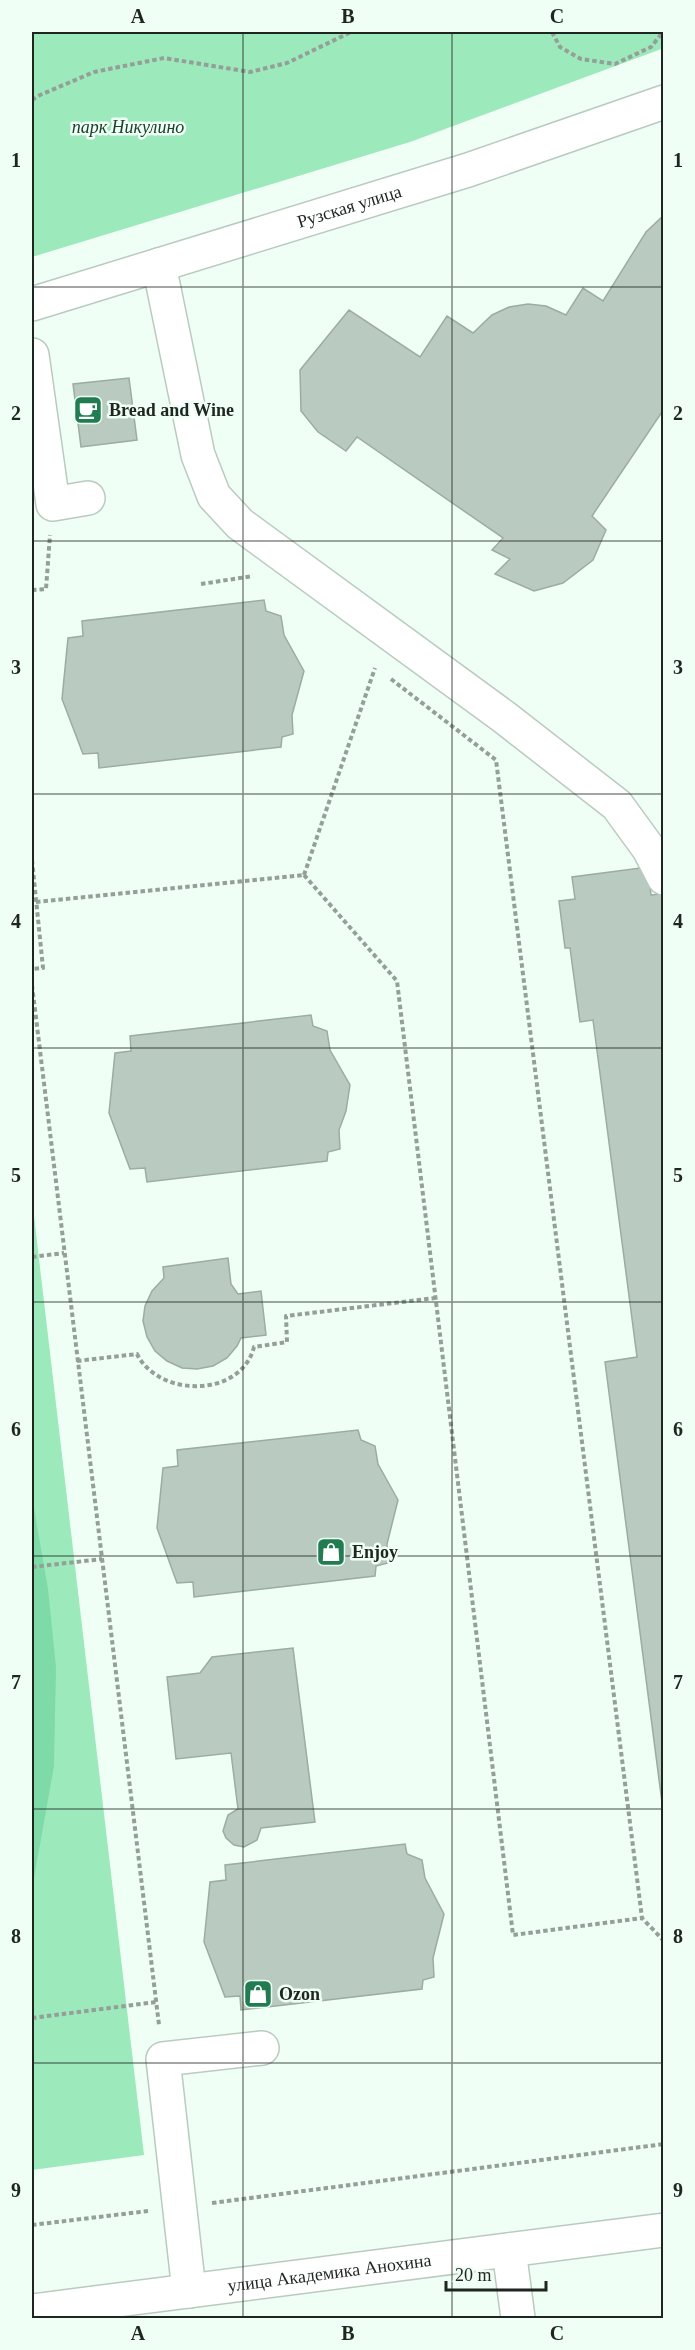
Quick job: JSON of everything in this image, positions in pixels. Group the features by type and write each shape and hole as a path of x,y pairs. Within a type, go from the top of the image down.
{"street":[{"name":"Рузская улица","path":"32,304 468,170 663,102"},
{"path":"159,265 198,455 214,496 240,524 504,717 617,805 650,849 663,878"},
{"path":"32,355 53,504 88,498"},
{"path":"189,2291 163,2059 262,2048"},
{"name":"улица Академика Анохина","path":"32,2311 663,2230"},
{"path":"509,2250 518,2319"}],"path":[{"path":"32,100 94,72 164,58 250,72 287,63 351,32"},
{"path":"552,32 560,47 581,59 615,64 651,47 663,32"},
{"path":"32,590 46,589 53,504"},
{"path":"201,584 255,576"},
{"path":"366,660 496,759 642,1918 663,1941"},
{"path":"304,875 375,668"},
{"path":"32,860 43,968 32,969"},
{"path":"36,902 304,875"},
{"path":"304,875 397,981 513,1935 642,1918"},
{"path":"32,985 163,2059"},
{"path":"32,1257 64,1253"},
{"path":"77,1361 137,1354 141,1362 158,1376 177,1385 198,1387 219,1383 238,1372 252,1356 254,1347 287,1342 286,1316 435,1298"},
{"path":"32,1568 102,1559"},
{"path":"32,2018 156,2002"},
{"path":"32,2225 663,2144"}],"green space":[{"name":"парк Никулино","path":"32,32 663,32 664,48 410,142 32,257"},
{"path":"32,1199 144,2155 32,2170"},
{"path":"32,1497 48,1589 56,1667 54,1766 32,1889"}],"building":[{"path":"664,215 664,409 592,516 606,530 593,560 563,583 534,591 495,574 510,559 492,550 503,538 357,437 346,451 318,432 301,411 300,370 349,310 420,357 447,316 473,333 492,315 509,307 528,304 546,306 566,315 583,288 603,301 646,232"},
{"path":"129,378 137,440 81,447 73,384"},
{"path":"264,600 266,611 281,616 284,635 304,671 292,715 293,734 282,737 281,747 99,768 98,753 83,754 62,699 68,638 83,636 82,621"},
{"path":"648,867 651,895 663,894 664,898 664,1818 605,1362 637,1357 593,1020 580,1022 570,948 565,948 559,901 575,899 572,877"},
{"path":"311,1015 313,1026 327,1031 330,1050 350,1085 346,1111 339,1130 340,1149 328,1152 327,1161 147,1182 145,1168 130,1169 109,1113 115,1053 131,1051 130,1036"},
{"path":"228,1258 231,1284 238,1294 261,1291 266,1335 241,1338 227,1358 213,1366 197,1369 182,1368 167,1361 155,1351 147,1337 143,1321 145,1306 152,1291 164,1278 163,1267"},
{"path":"358,1430 361,1440 375,1446 378,1464 398,1500 387,1544 388,1563 376,1566 375,1576 194,1597 193,1582 177,1583 157,1528 163,1468 178,1466 177,1450"},
{"path":"293,1648 315,1822 261,1828 257,1840 244,1847 234,1845 226,1838 223,1831 228,1815 238,1809 231,1753 176,1759 167,1677 200,1673 212,1657"},
{"path":"405,1844 407,1854 422,1860 425,1878 444,1914 433,1958 434,1977 423,1980 422,1989 241,2010 240,1996 225,1997 204,1942 210,1882 226,1880 225,1865"}],"place":[{"name":"Bread and Wine","path":"88,410"},
{"name":"Enjoy","path":"331,1552"},
{"name":"Ozon","path":"258,1994"}]}
